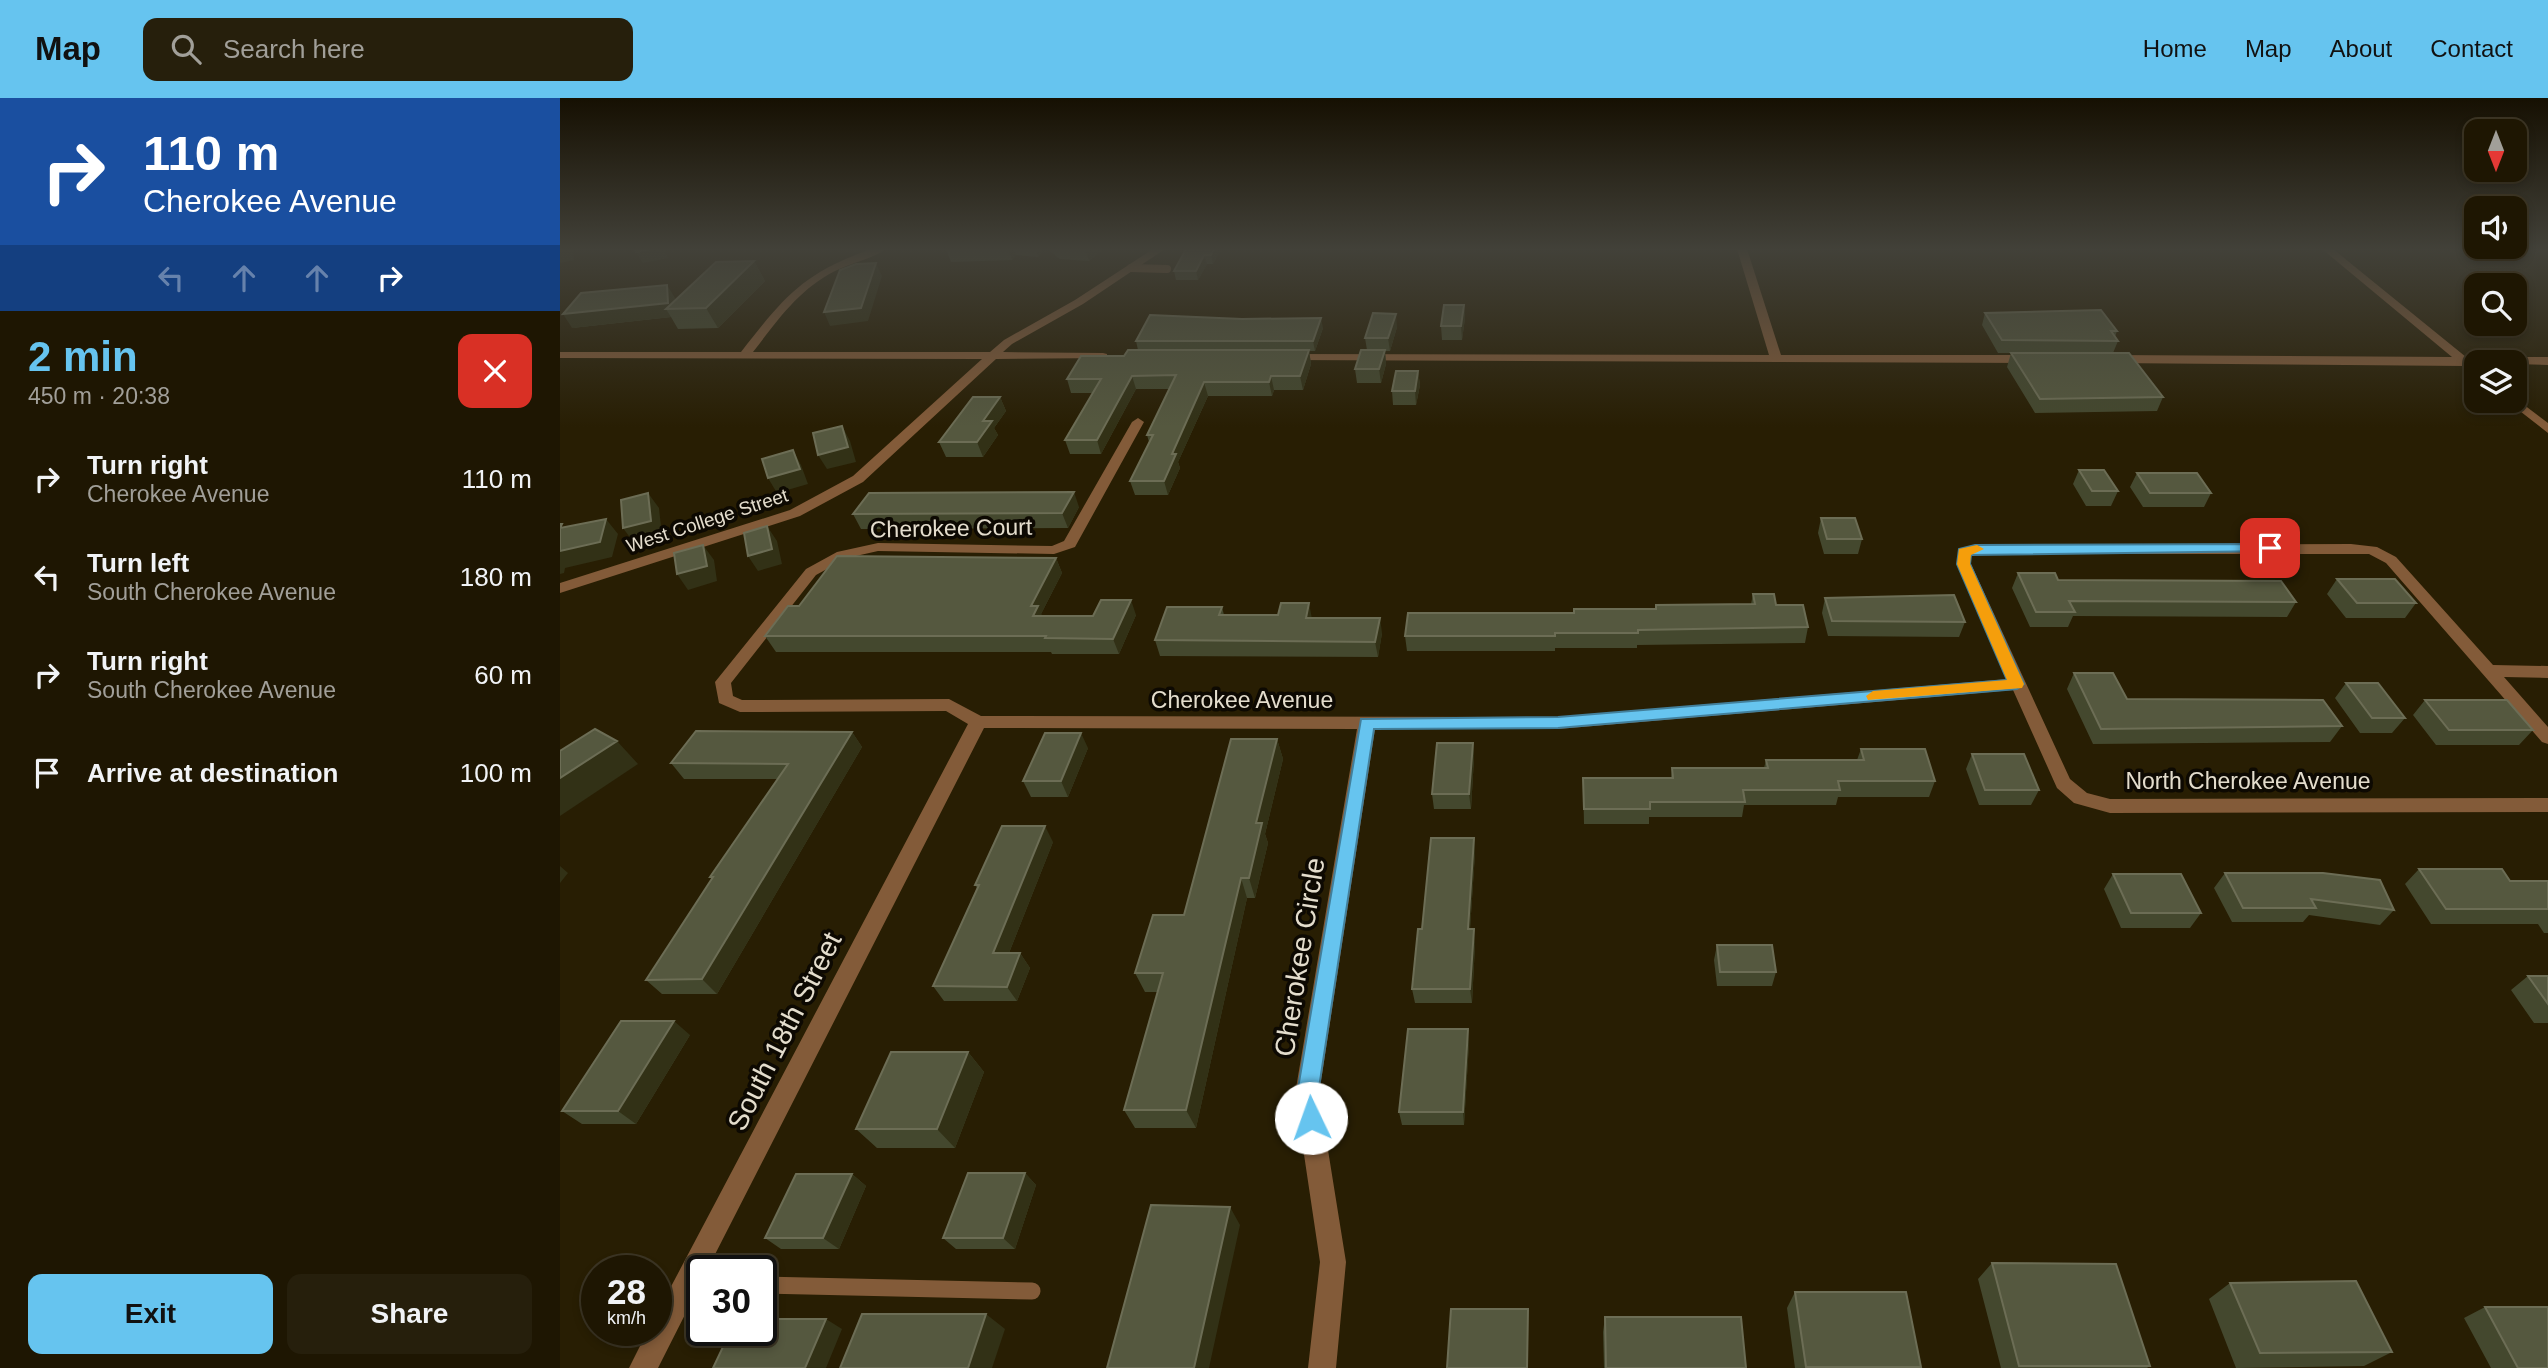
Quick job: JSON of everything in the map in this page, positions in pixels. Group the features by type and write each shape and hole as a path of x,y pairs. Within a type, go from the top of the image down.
{"street":[{"path":"745,355 781,308"},
{"name":"West College Street","path":"560,588 795,513 858,479 1008,342 1068,308"},
{"path":"1760,308 1776,358"},
{"path":"2399,308 2464,361"},
{"path":"560,355 1115,356"},
{"path":"1280,357 2051,359"},
{"path":"2092,359 2464,361"},
{"path":"2527,361 2548,361"},
{"path":"2527,412 2548,429"},
{"name":"Cherokee Court","path":"724,699 723,682 811,572 842,555 878,547 1054,550 1070,544 1138,422"},
{"name":"North Cherokee Avenue","path":"2490,671 2391,560 2372,550 2003,549 1964,552 1964,564 2063,783 2081,798 2110,806 2548,805"},
{"path":"2490,671 2548,671"},
{"path":"2490,671 2548,738"},
{"name":"Cherokee Avenue","path":"724,699 740,706 949,705 978,722 1558,723 2017,684"},
{"name":"South 18th Street","path":"708,1255 978,722"},
{"name":"Cherokee Circle","path":"1322,1368 1333,1262 1307,1094 1367,723"},
{"name":"South 18th Street","path":"643,1368 686,1296"}],"lane":[{"path":"777,1285 1032,1291"}],"building":[{"path":"568,308 618,308 563,314"},
{"path":"825,308 859,308 824,312"},
{"path":"1444,308 1464,308 1461,326 1441,326"},
{"path":"2101,310 2117,331 2111,331 2118,341 2002,340 1985,313"},
{"path":"1373,313 1396,314 1388,338 1365,338"},
{"path":"1150,315 1242,319 1321,318 1313,341 1136,341"},
{"path":"1128,350 1309,350 1300,376 1271,376 1269,382 1204,382 1172,454 1176,454 1164,481 1130,481 1153,435 1147,435 1176,375 1132,376 1097,440 1065,440 1101,379 1067,379 1081,356 1124,356"},
{"path":"1361,350 1385,350 1379,369 1355,369"},
{"path":"2011,353 2129,353 2163,397 2040,399"},
{"path":"1396,371 1418,371 1415,391 1392,391"},
{"path":"973,397 1000,397 983,421 992,421 977,442 939,442"},
{"path":"842,426 848,447 818,455 813,433"},
{"path":"793,450 800,469 768,478 762,459"},
{"path":"2079,470 2104,470 2118,491 2092,491"},
{"path":"2137,473 2197,473 2211,493 2150,493"},
{"path":"1074,492 1062,513 853,514 869,493"},
{"path":"648,493 651,521 623,528 621,500"},
{"path":"1821,518 1855,518 1862,539 1827,539"},
{"path":"606,519 600,542 560,551 560,528"},
{"path":"767,526 772,549 748,556 744,533"},
{"path":"703,545 707,566 677,574 674,553"},
{"path":"837,556 1056,558 1031,606 1038,606 1033,616 1093,616 1101,600 1131,600 1113,639 1045,638 1046,636 765,636 788,606 799,606"},
{"path":"2018,573 2055,573 2058,580 2281,581 2296,602 2069,601 2075,612 2036,612"},
{"path":"2337,579 2395,579 2416,603 2357,603"},
{"path":"1753,594 1774,594 1776,605 1803,605 1808,627 1638,630 1638,633 1555,633 1555,636 1405,636 1408,613 1574,613 1574,609 1656,609 1656,605 1755,604"},
{"path":"1954,595 1965,622 1832,621 1825,598"},
{"path":"1281,603 1309,603 1306,618 1380,618 1375,642 1155,640 1167,607 1222,607 1219,615 1278,615"},
{"path":"2074,673 2113,673 2127,699 2323,700 2342,726 2101,729"},
{"path":"2346,683 2378,683 2405,718 2372,718"},
{"path":"2425,700 2507,700 2533,730 2449,730"},
{"path":"595,729 617,741 560,778 560,751"},
{"path":"696,731 852,732 702,979 646,980 713,877 710,877 788,764 671,763"},
{"path":"1045,733 1081,733 1061,781 1023,781"},
{"path":"1231,739 1277,739 1256,823 1262,823 1249,878 1241,878 1186,1110 1124,1110 1163,973 1135,973 1153,915 1184,915"},
{"path":"1437,743 1473,743 1469,794 1432,794"},
{"path":"1861,749 1925,749 1935,781 1838,781 1840,790 1743,790 1745,802 1650,802 1650,809 1584,809 1583,778 1673,778 1672,768 1768,768 1766,760 1864,760"},
{"path":"1972,754 2024,754 2039,790 1985,790"},
{"path":"1002,826 1045,826 993,953 1020,953 1007,987 933,986 979,885 975,885"},
{"path":"1431,838 1474,838 1468,929 1474,929 1470,989 1412,989 1418,929 1422,929"},
{"path":"2419,869 2502,869 2510,881 2548,881 2548,909 2446,909"},
{"path":"2225,873 2323,873 2380,880 2394,910 2311,899 2316,908 2243,908"},
{"path":"2113,874 2181,874 2201,913 2131,913"},
{"path":"1717,945 1772,945 1776,972 1720,972"},
{"path":"2528,976 2548,976 2548,1004"},
{"path":"621,1021 674,1021 618,1111 562,1111"},
{"path":"1408,1029 1468,1029 1463,1112 1399,1112"},
{"path":"891,1052 968,1052 937,1129 856,1129"},
{"path":"968,1173 1025,1173 1003,1238 943,1238"},
{"path":"796,1174 852,1174 823,1238 765,1238"},
{"path":"1151,1205 1230,1207 1194,1368 1107,1368"},
{"path":"1992,1263 2116,1264 2150,1366 2019,1366"},
{"path":"2356,1281 2392,1352 2260,1353 2230,1283"},
{"path":"1795,1292 1906,1292 1921,1367 1806,1367"},
{"path":"2485,1307 2548,1307 2548,1368 2518,1368"},
{"path":"1451,1309 1528,1309 1527,1368 1447,1368"},
{"path":"862,1314 986,1314 968,1368 840,1368"},
{"path":"1605,1317 1741,1317 1746,1368 1606,1368"},
{"path":"777,1319 826,1319 805,1368 713,1368 723,1346 777,1346"}],"slow traffic":[{"path":"1873,696 2017,684 1964,564 1964,552 1977,549"}],"route":[{"path":"1311,1118 1307,1094 1367,723 1558,723 2017,684 1964,564 1964,552 2270,548"}]}
